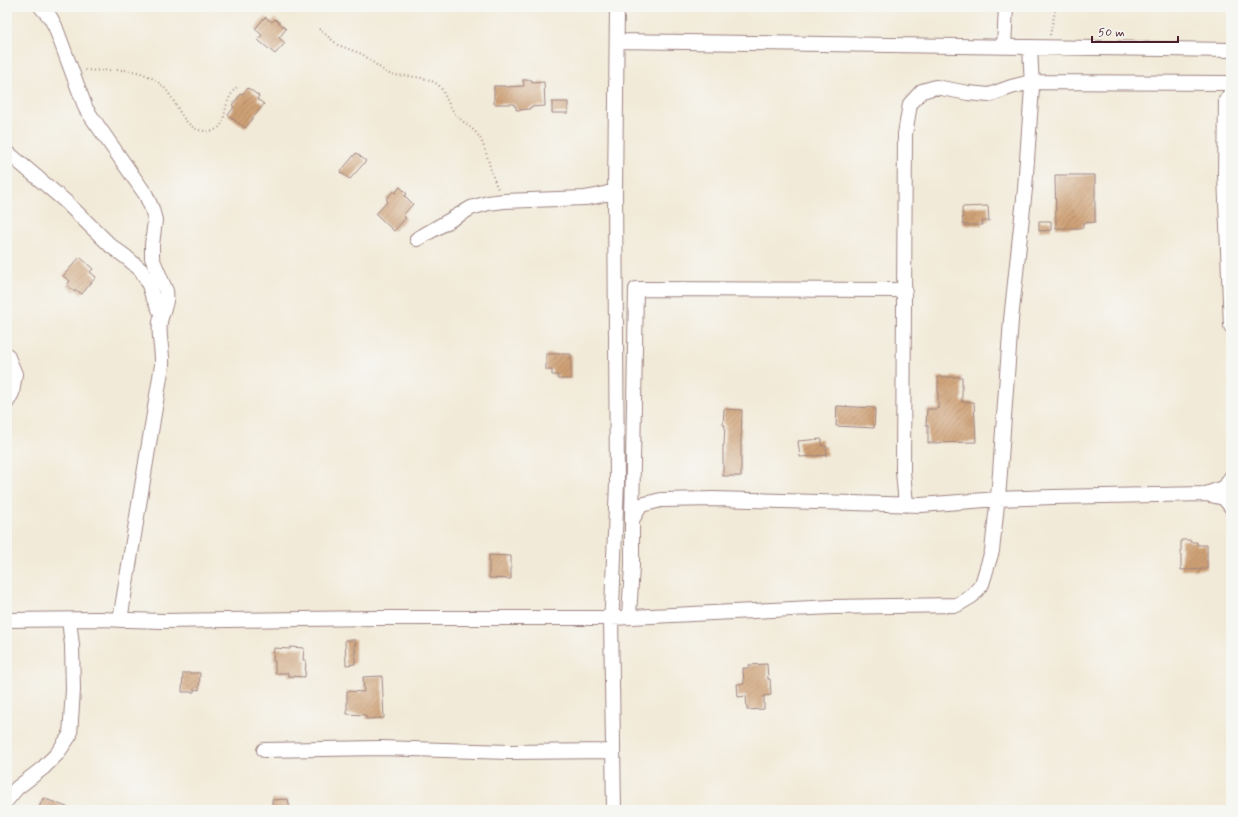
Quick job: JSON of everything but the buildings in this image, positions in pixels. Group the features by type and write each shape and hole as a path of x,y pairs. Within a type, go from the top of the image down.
{"street":[{"path":"41,7 50,17 55,26 83,103 90,116 110,142 150,202 155,220 152,258 166,291 167,297 160,330 163,356 162,365 120,620"},
{"path":"614,810 611,618 617,483 615,190 618,7"},
{"path":"1004,47 1006,7"},
{"path":"617,41 1231,50"},
{"path":"7,620 162,621 376,618 611,618 832,607 957,605 972,596 982,584 992,550 998,499 1011,320 1025,189 1031,82 1030,47"},
{"path":"906,504 904,471 905,134 910,104 922,91 936,87 989,95 1031,82 1231,83"},
{"path":"1214,84 1229,96 1225,175 1231,326"},
{"path":"7,152 64,201 111,246 141,270 148,282 152,296 162,315"},
{"path":"417,239 471,208 488,203 585,198 598,196 615,190"},
{"path":"629,616 632,566 636,289 905,290"},
{"path":"7,355 15,374 12,393 7,402"},
{"path":"1206,494 1225,487 1231,477"},
{"path":"632,520 641,505 661,500 714,499 921,505 998,499 1206,494 1224,498 1231,507"},
{"path":"7,800 17,788 43,768 57,754 70,735 73,690 72,645 69,620"},
{"path":"264,750 380,748 508,752 613,751"}],"path":[{"path":"1048,48 1056,7"},
{"path":"319,29 338,45 362,54 387,73 392,75 420,78 433,82 439,86 453,111 479,136 497,187 504,201"},
{"path":"69,64 84,70 135,71 150,76 167,92 191,126 198,130 212,131 221,125 227,104 232,93 238,86"}]}
